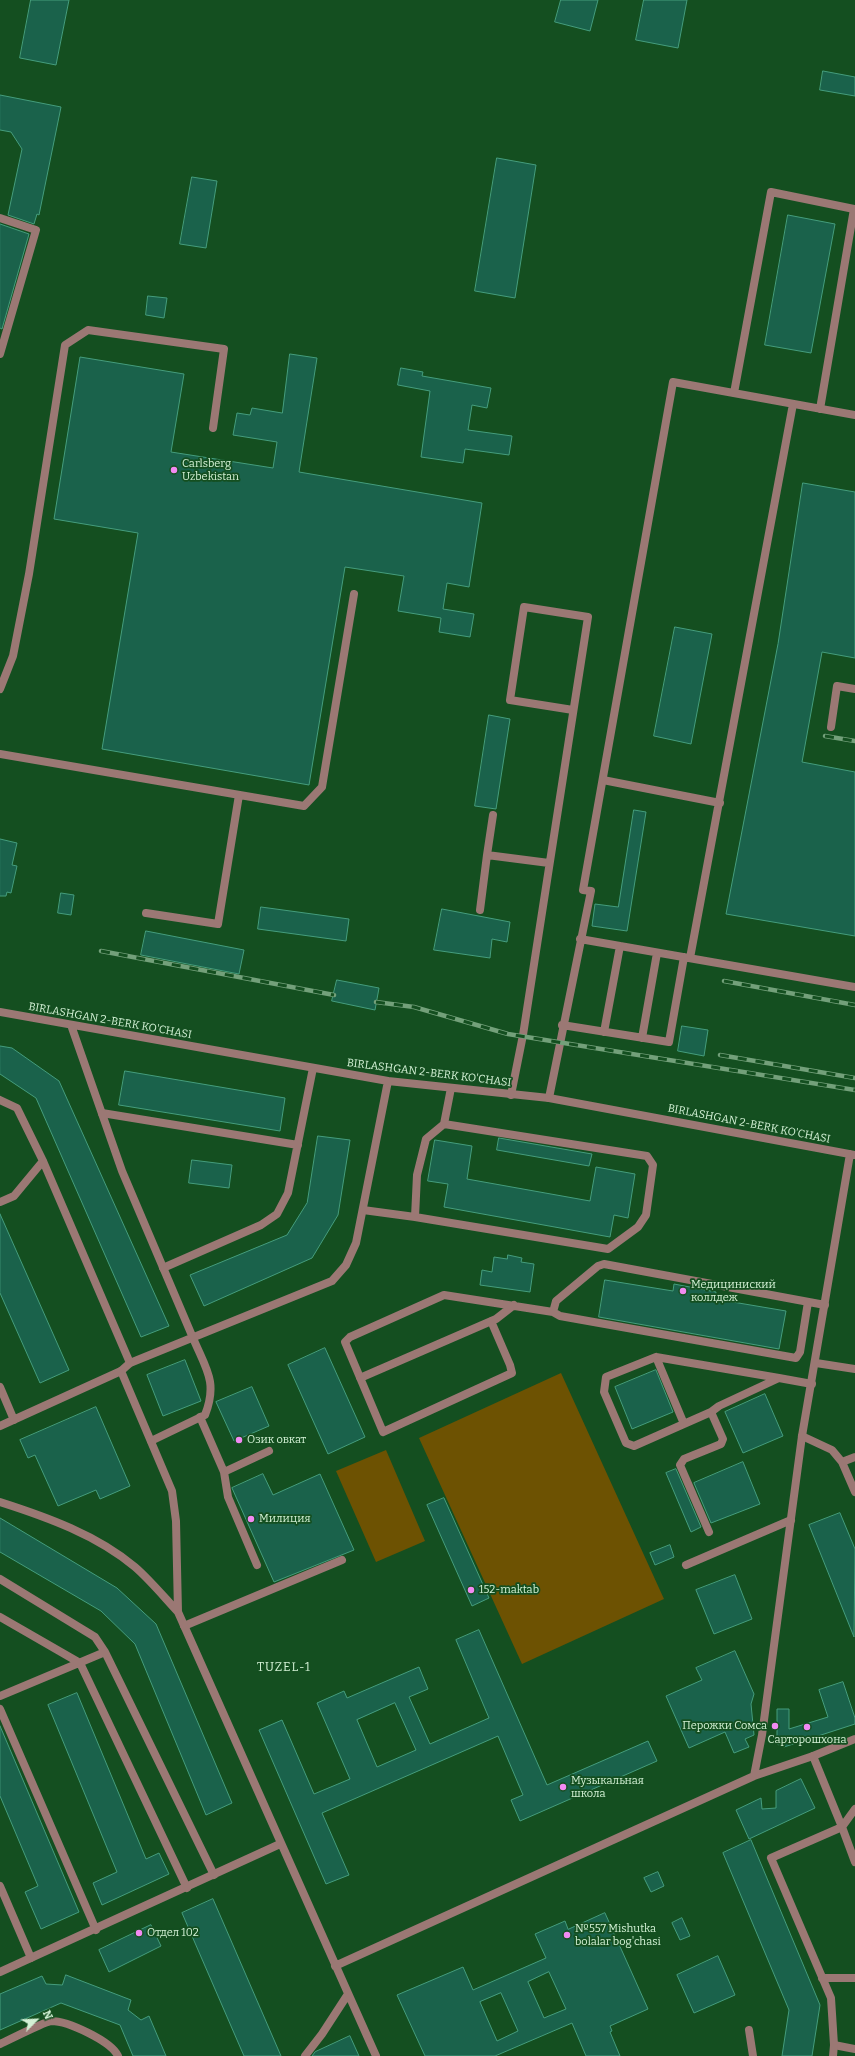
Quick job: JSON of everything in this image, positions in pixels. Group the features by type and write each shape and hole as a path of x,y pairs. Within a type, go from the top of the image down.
{"street":[{"path":"734,393 771,192 854,209 820,409"},
{"path":"0,218 36,230 0,354"},
{"path":"0,690 13,656 29,574 65,345 88,330 224,349 213,428"},
{"path":"549,1098 562,1026 591,891 583,890 673,382 855,415"},
{"path":"562,1026 669,1042 720,803 793,404"},
{"path":"0,754 304,806 322,787 354,594"},
{"path":"511,1095 523,1035 588,617 524,607 510,700 573,710"},
{"path":"831,727 837,686 855,689"},
{"path":"603,780 720,803"},
{"path":"146,913 218,924 239,795"},
{"path":"480,910 493,815"},
{"path":"487,855 549,863"},
{"path":"580,939 855,986"},
{"path":"604,1032 620,946"},
{"path":"642,1038 657,952"},
{"name":"BIRLASHGAN 2-BERK KO'CHASI","path":"0,1012 388,1081 549,1098 853,1155"},
{"path":"71,1025 122,1172 212,1384 211,1400 205,1415 151,1441"},
{"path":"163,1268 261,1224 277,1214 288,1193 313,1068"},
{"path":"0,1426 121,1372 130,1363 332,1281 346,1264 356,1243 388,1081"},
{"path":"415,1217 417,1175 426,1139 444,1124 451,1088"},
{"path":"0,1100 17,1108 44,1161 130,1363"},
{"path":"102,1113 298,1145"},
{"path":"363,1210 415,1217 608,1249 638,1227 646,1216 653,1165 648,1156 444,1124"},
{"path":"754,1776 762,1735 802,1436 853,1155"},
{"path":"0,1202 14,1196 44,1161"},
{"path":"553,1312 556,1301 598,1266 604,1264 825,1305"},
{"path":"491,1321 512,1373 383,1432 345,1342 350,1337 444,1295 514,1305 553,1312 560,1316 796,1358 800,1352 808,1302"},
{"path":"360,1378 491,1321 514,1305"},
{"path":"779,1378 718,1406 711,1412 634,1446 626,1443 604,1392 606,1377 656,1357 779,1378 812,1384"},
{"path":"656,1357 684,1424"},
{"path":"816,1362 855,1369"},
{"path":"121,1372 172,1491 176,1521 178,1612"},
{"path":"0,1387 14,1420"},
{"path":"709,1532 680,1465 684,1459 721,1444 723,1439 711,1412"},
{"path":"200,1417 224,1472 228,1496 257,1565"},
{"path":"802,1436 832,1450 842,1462 855,1491"},
{"path":"224,1472 269,1451"},
{"path":"842,1462 855,1457"},
{"path":"0,1502 42,1516 94,1539 135,1567 178,1612 280,1844 376,2056"},
{"path":"686,1565 791,1520"},
{"path":"184,1626 342,1560"},
{"path":"0,1579 95,1637 105,1652 214,1875"},
{"path":"0,1617 80,1663 187,1888"},
{"path":"0,1696 105,1652"},
{"path":"0,1709 96,1930"},
{"path":"335,1966 754,1776 813,1756 855,1739"},
{"path":"813,1756 852,1850 855,1862"},
{"path":"833,2056 834,2045 831,1998 771,1858 842,1827 855,1809"},
{"path":"0,1972 96,1930 280,1844"},
{"path":"0,1886 31,1958"},
{"path":"822,1978 855,1978"},
{"path":"305,2056 322,2034 348,1994"},
{"path":"0,2044 51,2021 79,2028 115,2049 118,2056"},
{"path":"748,2030 752,2056"},
{"path":"834,2045 855,2049"}],"shaded area":[{"path":"561,1373 664,1599 522,1664 419,1438"},
{"path":"386,1450 425,1541 376,1562 336,1471"}],"building":[{"path":"31,0 69,0 56,65 20,58"},
{"path":"561,0 598,0 590,31 555,22"},
{"path":"644,0 687,0 678,48 636,40"},
{"path":"823,71 855,77 855,96 820,90"},
{"path":"0,95 61,107 39,215 37,214 34,224 8,215 22,149 11,132 0,130"},
{"path":"497,158 536,165 515,298 475,291"},
{"path":"192,177 217,181 206,248 180,244"},
{"path":"788,215 835,224 811,353 765,345"},
{"path":"0,224 29,234 2,329 0,328"},
{"path":"148,296 167,298 164,318 146,315"},
{"path":"290,354 317,358 299,472 482,503 469,587 447,583 443,609 474,614 470,637 439,632 441,618 398,611 404,576 345,567 309,785 102,749 138,533 54,519 80,357 184,374 171,452 273,468 277,442 233,435 237,413 250,415 252,408 282,413"},
{"path":"401,368 423,372 422,376 491,388 487,408 472,405 468,430 512,436 509,455 465,449 463,463 421,457 430,391 398,385"},
{"path":"803,483 855,492 855,658 822,652 802,762 855,772 855,936 726,914 778,644"},
{"path":"675,627 712,634 691,744 654,736"},
{"path":"489,715 510,719 496,809 475,806"},
{"path":"634,810 646,812 627,931 592,926 595,904 618,907"},
{"path":"0,839 17,843 12,865 17,866 11,893 7,892 6,896 0,896"},
{"path":"61,893 74,895 71,915 58,913"},
{"path":"261,907 349,919 346,941 258,929"},
{"path":"442,909 510,922 507,942 492,939 490,958 434,950"},
{"path":"146,931 244,950 239,974 141,955"},
{"path":"337,980 379,988 375,1010 332,1001"},
{"path":"682,1026 708,1030 704,1056 678,1051"},
{"path":"0,1046 12,1048 59,1081 169,1326 141,1337 36,1098 0,1074"},
{"path":"125,1071 285,1098 280,1131 119,1105"},
{"path":"318,1136 350,1140 338,1215 312,1258 204,1306 190,1275 287,1235 307,1203"},
{"path":"499,1138 592,1154 589,1166 497,1150"},
{"path":"435,1140 472,1146 467,1179 590,1201 596,1167 635,1174 628,1218 614,1215 610,1237 444,1207 448,1184 428,1181"},
{"path":"192,1160 232,1165 229,1188 189,1183"},
{"path":"0,1214 69,1370 40,1383 0,1293"},
{"path":"508,1255 522,1258 521,1262 534,1264 530,1292 480,1285 482,1270 492,1272 494,1257 507,1259"},
{"path":"605,1280 673,1291 674,1284 716,1292 715,1299 786,1311 779,1349 599,1317"},
{"path":"325,1348 365,1437 328,1454 288,1365"},
{"path":"185,1360 201,1401 163,1416 147,1375"},
{"path":"656,1370 673,1412 632,1429 615,1387"},
{"path":"252,1387 269,1426 234,1441 216,1402"},
{"path":"765,1394 783,1436 743,1453 725,1412"},
{"path":"96,1407 130,1486 100,1499 96,1490 58,1506 35,1455 28,1458 20,1440"},
{"path":"743,1462 760,1504 711,1523 694,1483"},
{"path":"676,1469 701,1527 691,1532 666,1473"},
{"path":"263,1474 273,1495 320,1474 354,1550 274,1582 232,1488"},
{"path":"444,1498 489,1598 472,1606 427,1505"},
{"path":"840,1513 855,1549 854,1637 809,1525"},
{"path":"0,1518 117,1588 156,1624 232,1803 206,1815 135,1644 101,1611 0,1552"},
{"path":"670,1545 674,1557 655,1565 650,1553"},
{"path":"735,1575 752,1619 714,1634 696,1590"},
{"path":"479,1630 547,1785 648,1741 657,1761 520,1821 511,1800 523,1795 498,1736 322,1813 349,1875 326,1884 259,1730 282,1720 314,1794 350,1779 317,1703 344,1691 347,1698 419,1667 428,1689 409,1697 430,1744 489,1718 456,1640","holes":["395,1703 416,1750 377,1767 357,1720"]},
{"path":"735,1651 754,1694 751,1704 754,1735 745,1739 749,1747 734,1753 725,1732 689,1748 666,1696 702,1680 696,1668"},
{"path":"843,1682 855,1718 855,1724 784,1747 777,1744 777,1709 789,1709 789,1729 828,1717 819,1690"},
{"path":"77,1693 146,1859 159,1853 169,1874 102,1905 93,1883 117,1872 48,1705"},
{"path":"0,1726 79,1912 41,1929 25,1892 38,1886 0,1796"},
{"path":"801,1779 815,1808 749,1839 736,1810 761,1798 762,1809 776,1808 776,1791"},
{"path":"751,1840 820,2005 812,2056 782,2056 789,2010 723,1853"},
{"path":"658,1872 664,1886 651,1892 644,1878"},
{"path":"213,1899 281,2056 244,2056 182,1913"},
{"path":"605,1913 648,2009 610,2026 612,2031 610,2032 620,2056 586,2056 572,2023 495,2056 425,2056 397,1995 463,1967 473,1990 546,1958 535,1934 565,1921 568,1929","holes":["549,1972 566,2009 544,2018 528,1982","501,1993 518,2031 497,2041 480,2002"]},
{"path":"682,1918 690,1936 680,1940 672,1923"},
{"path":"151,1925 161,1946 109,1972 99,1950"},
{"path":"718,1956 735,1995 694,2013 677,1975"},
{"path":"66,1975 131,2000 128,2010 141,2020 149,2016 166,2056 133,2056 120,2025 61,2003 0,2030 0,1994 42,1976 46,1984 62,1985"},
{"path":"350,2036 359,2056 312,2056 315,2052"}],"railway":[{"path":"825,736 855,741"},
{"path":"101,951 334,995"},
{"path":"724,981 855,1005"},
{"path":"376,1002 414,1007 508,1034 855,1090"},
{"path":"720,1055 855,1078"}],"place":[{"name":"Carlsberg Uzbekistan","path":"174,470"},
{"name":"Медициниский коллдеж","path":"683,1291"},
{"name":"Озик овкат","path":"239,1440"},
{"name":"Милиция","path":"251,1519"},
{"name":"152-maktab","path":"471,1590"},
{"name":"Перожки Сомса","path":"775,1726"},
{"name":"Сарторошхона","path":"807,1727"},
{"name":"Музыкальная школа","path":"563,1787"},
{"name":"Отдел 102","path":"139,1933"},
{"name":"№557 Mishutka bolalar bog'chasi","path":"567,1935"}],"district":[{"name":"TUZEL-1","path":"284,1668"}]}
